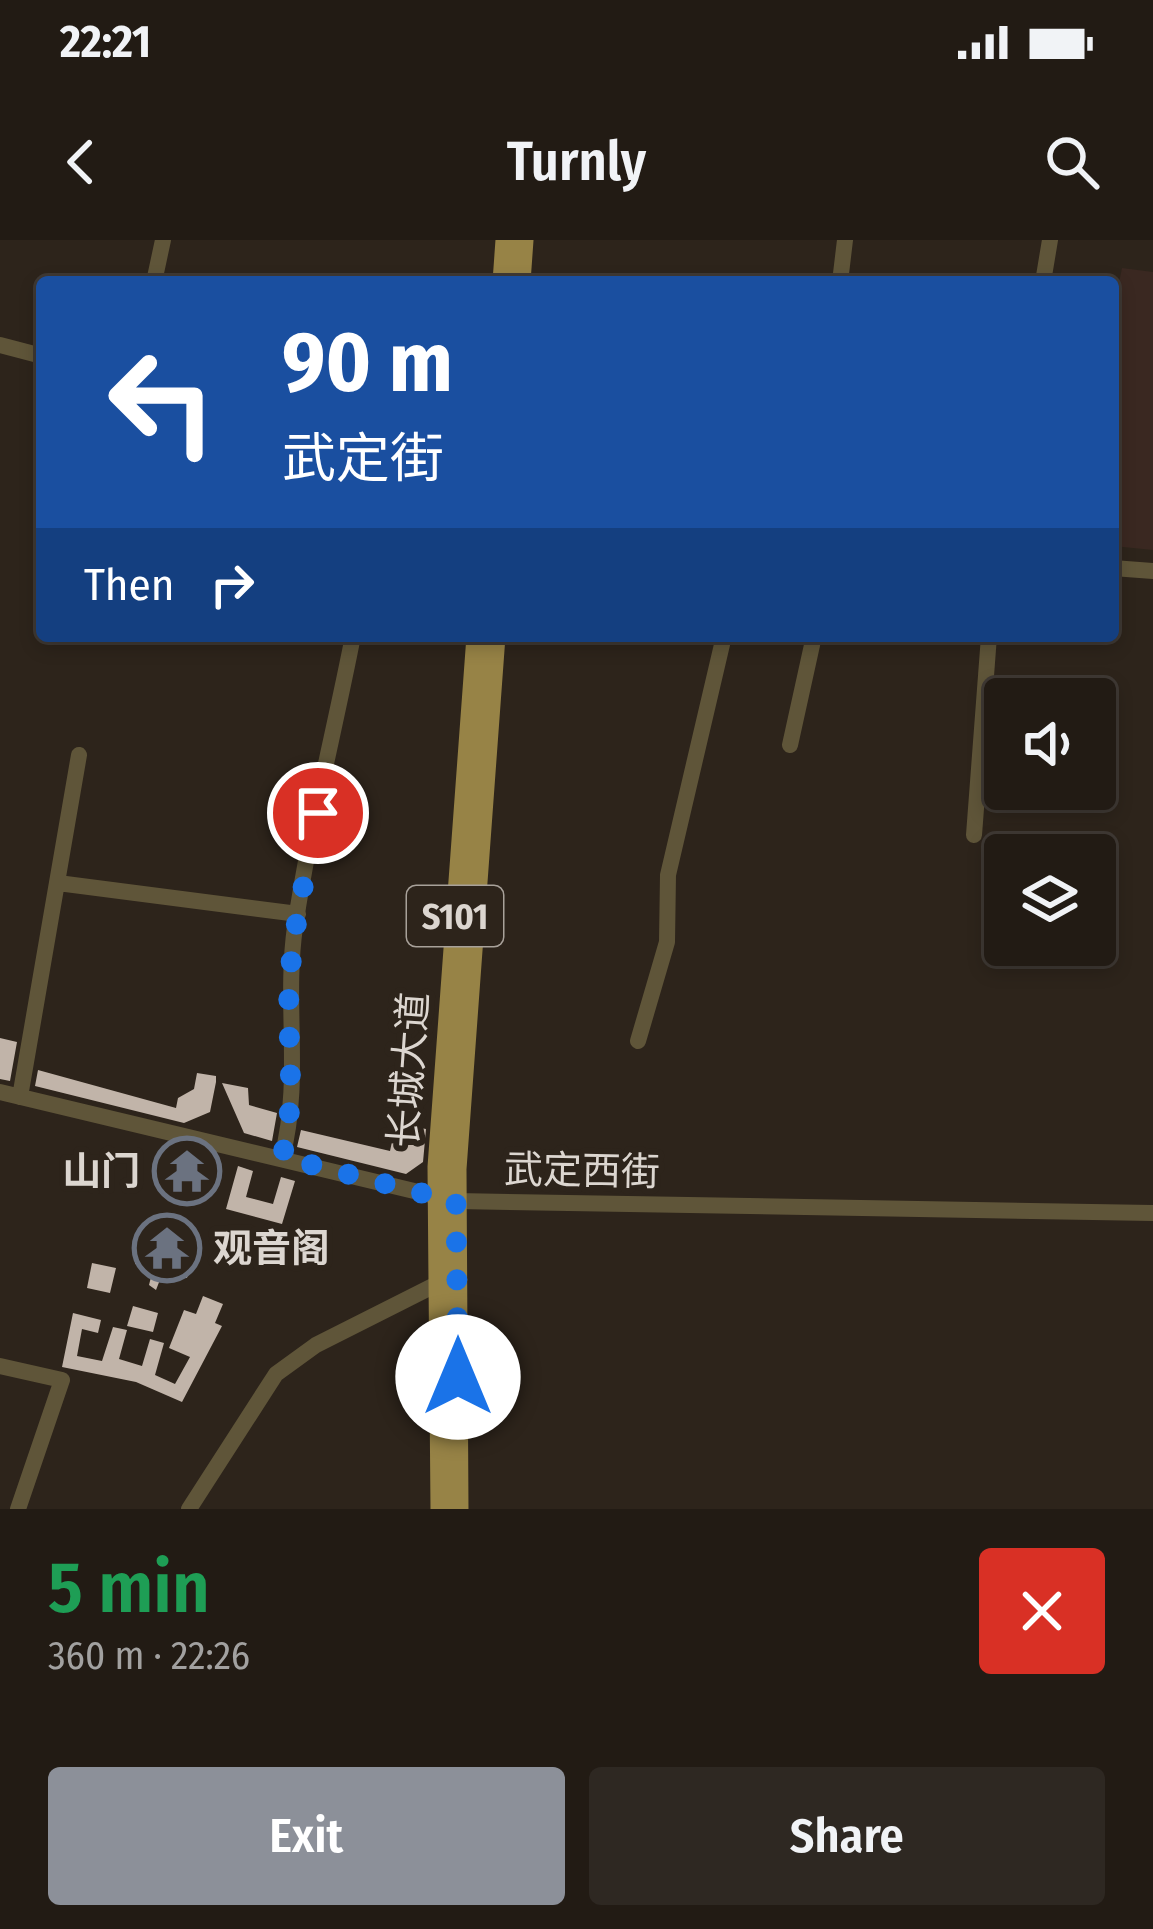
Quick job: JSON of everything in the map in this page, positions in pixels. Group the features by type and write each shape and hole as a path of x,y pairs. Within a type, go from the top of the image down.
{"main road":[{"path":"503,276 506,240"},
{"path":"520,276 523,240"},
{"name":"长城大道","path":"458,1509 450,1197 477,642"},
{"name":"长城大道","path":"441,1509 440,1282 495,642"}],"street":[{"path":"155,276 163,240"},
{"path":"841,276 845,240"},
{"path":"1044,276 1050,240"},
{"path":"0,345 36,354"},
{"path":"1119,568 1153,571"},
{"path":"282,1157 291,1118 289,996 298,914 352,642"},
{"path":"638,1041 667,942 668,875 723,642"},
{"path":"790,745 813,642"},
{"path":"974,835 989,642"},
{"path":"20,1097 79,755"},
{"path":"58,883 298,914"},
{"name":"武定西街","path":"0,1092 450,1197 1153,1209"},
{"path":"189,1509 276,1374 316,1345 440,1282"},
{"path":"0,1366 62,1380 18,1509"}],"shaded area":[{"path":"1122,268 1153,272 1153,550 1119,547"}],"building":[{"path":"0,1038 17,1042 10,1081 0,1079"},
{"path":"38,1070 176,1108 178,1098 194,1089 197,1073 216,1076 216,1082 210,1112 184,1123 35,1086"},
{"path":"222,1083 248,1088 249,1105 277,1113 272,1141 244,1133"},
{"path":"396,1123 426,1129 423,1162 406,1174 297,1147 301,1130 390,1151"},
{"name":"山门","path":"168,1151 212,1163 205,1191 161,1179"},
{"path":"238,1166 253,1171 246,1197 273,1204 281,1177 295,1181 282,1224 226,1209"},
{"name":"观音阁","path":"147,1219 199,1233 187,1278 163,1272 156,1290 149,1285 153,1269 135,1264"},
{"path":"92,1263 116,1268 110,1293 87,1288"},
{"path":"203,1296 223,1304 215,1323 222,1326 182,1402 136,1382 62,1367 73,1313 101,1320 98,1333 82,1329 77,1356 102,1361 113,1327 127,1330 119,1359 142,1366 150,1339 164,1343 155,1375 175,1384 190,1357 169,1348 184,1310 196,1314"},
{"path":"133,1306 158,1313 153,1332 127,1326"}],"place":[{"name":"山门","path":"187,1171"},
{"name":"观音阁","path":"167,1248"}],"route":[{"path":"318,813 290,976 294,1064 291,1118 282,1157 456,1202 458,1377"}]}
